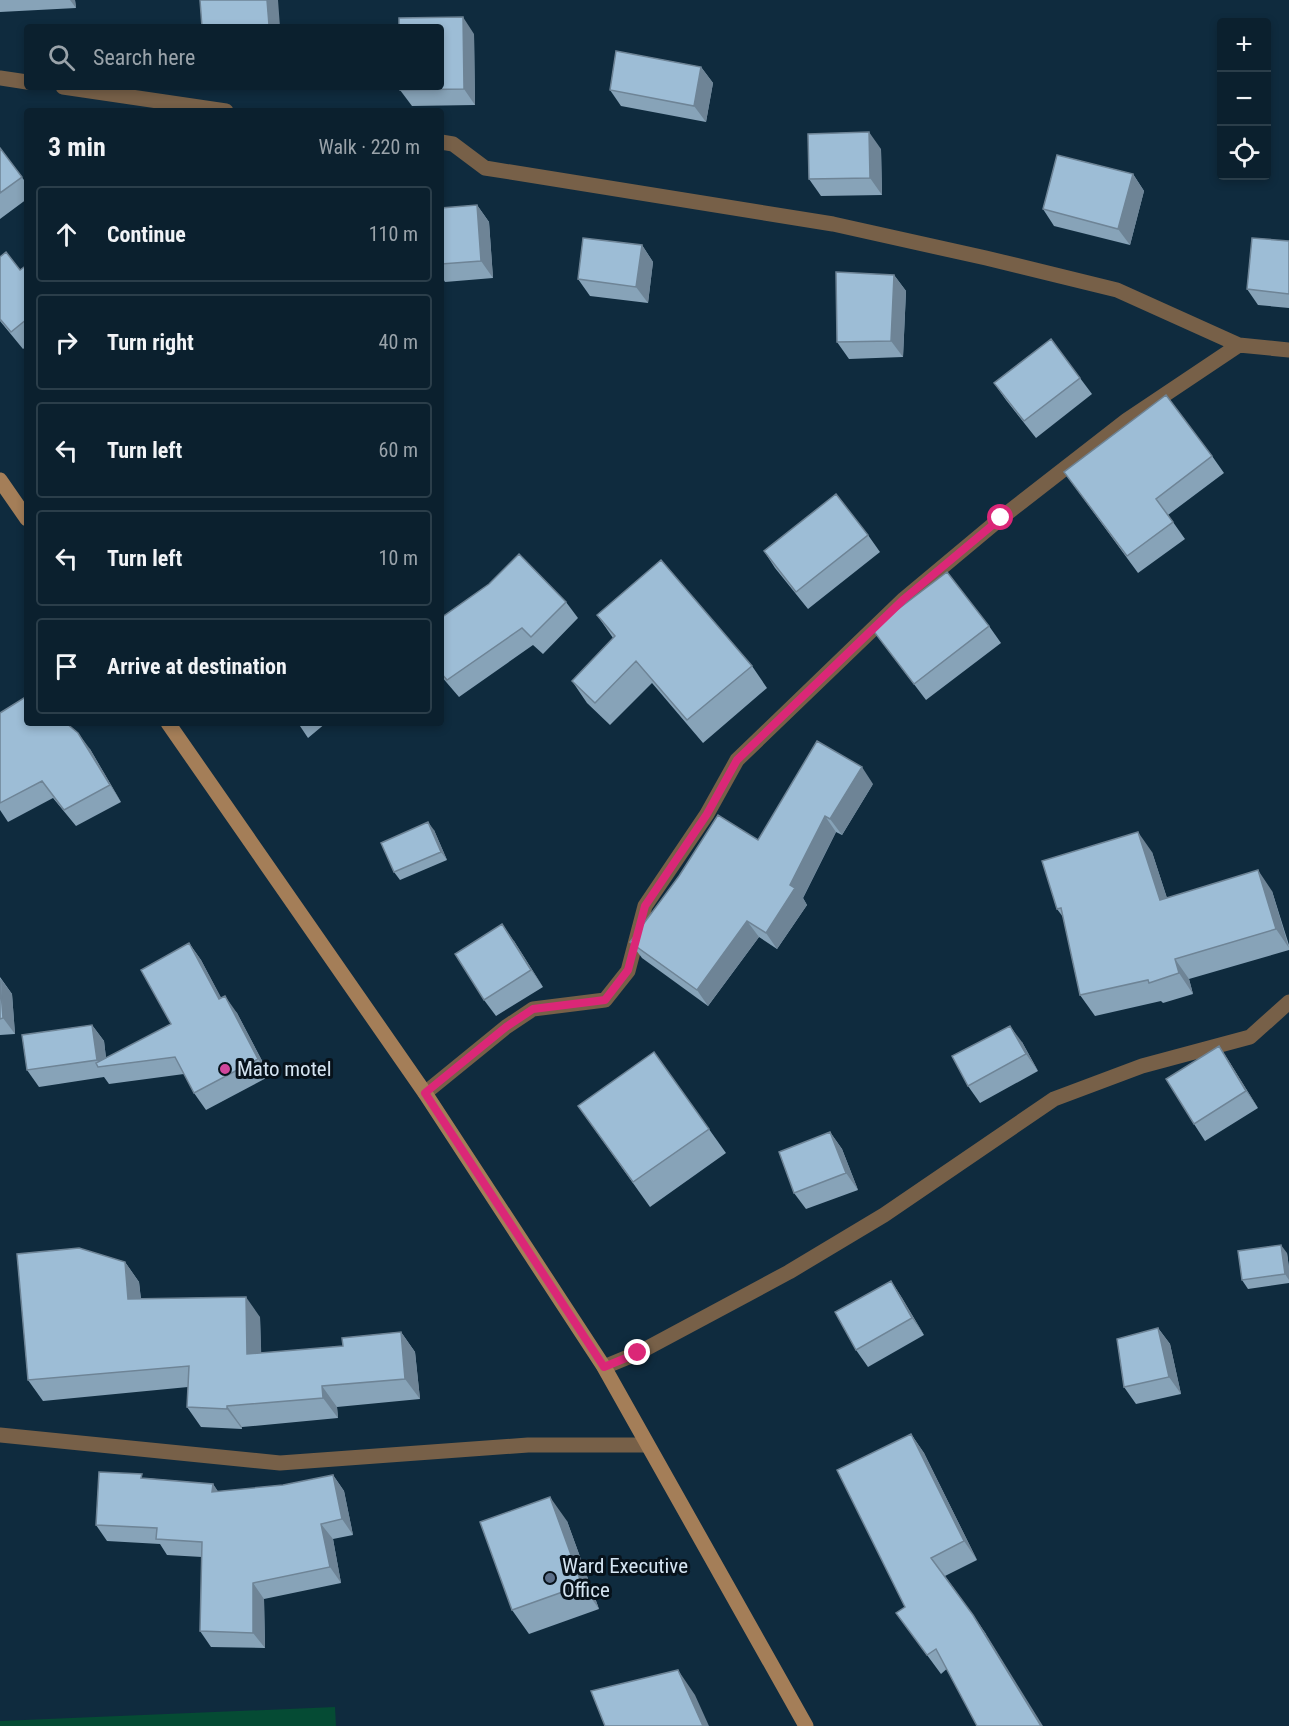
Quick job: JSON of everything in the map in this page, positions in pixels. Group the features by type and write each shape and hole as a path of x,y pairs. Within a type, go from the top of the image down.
{"main road":[{"path":"0,480 24,515"},
{"path":"170,726 425,1093 604,1367 806,1726"}],"street":[{"path":"0,78 24,82"},
{"path":"83,90 206,108"},
{"path":"444,142 453,144 485,168 833,224 1117,290 1239,345 1289,350"},
{"path":"425,1093 506,1027 533,1009 605,1000 628,970 645,906 707,814 737,760 904,599 1001,518 1127,420 1239,345"},
{"path":"604,1367 638,1353 789,1272 884,1215 1054,1099 1143,1066 1250,1037 1289,1002"},
{"path":"0,1435 280,1463 528,1445 646,1445"}],"green space":[{"path":"335,1707 336,1726 0,1726 0,1721"}],"building":[{"path":"200,0 267,0 269,24 202,24"},
{"path":"463,17 464,89 444,89 444,24 399,24 399,18"},
{"path":"616,51 701,67 694,106 610,90"},
{"path":"869,132 870,178 809,179 808,134"},
{"path":"0,148 22,177 0,193"},
{"path":"1057,155 1133,174 1118,229 1043,209"},
{"path":"477,205 481,261 444,264 444,208"},
{"path":"583,238 642,245 636,287 578,279"},
{"path":"1252,238 1289,241 1289,294 1247,289"},
{"path":"6,252 20,270 24,267 24,321 11,332 0,319 0,257"},
{"path":"836,272 894,275 891,341 837,342"},
{"path":"1051,339 1080,378 1024,421 994,383"},
{"path":"1166,395 1212,456 1156,499 1173,522 1127,556 1064,472"},
{"path":"836,494 868,535 796,592 764,551"},
{"path":"519,554 566,602 531,637 522,628 447,680 444,676 444,616 489,584"},
{"path":"661,560 752,666 687,720 636,661 595,703 572,681 615,636 597,615"},
{"path":"947,572 989,626 914,684 872,629"},
{"path":"24,698 24,726 70,726 78,733 110,785 64,810 42,781 0,803 0,713"},
{"path":"817,741 862,767 830,819 825,816 790,885 795,888 766,933 747,921 697,990 630,942 679,876 718,815 758,840"},
{"path":"428,822 441,852 394,872 381,843"},
{"path":"1138,832 1160,900 1258,870 1276,929 1175,959 1179,973 1149,983 1148,980 1080,995 1061,908 1057,909 1042,861"},
{"path":"502,924 531,970 484,1000 455,954"},
{"path":"189,943 219,999 225,996 258,1059 194,1093 175,1057 98,1067 96,1063 171,1024 141,970"},
{"path":"0,979 3,1018 0,1019"},
{"path":"92,1025 97,1060 27,1070 22,1035"},
{"path":"1010,1026 1026,1054 968,1086 952,1056"},
{"path":"1219,1046 1246,1091 1194,1124 1166,1079"},
{"path":"654,1052 709,1129 633,1182 578,1106"},
{"path":"830,1132 846,1173 794,1193 779,1152"},
{"path":"1281,1245 1285,1274 1242,1280 1238,1251"},
{"path":"79,1248 125,1262 128,1299 246,1297 247,1354 343,1346 342,1338 401,1332 405,1379 322,1386 323,1398 227,1406 227,1409 187,1407 189,1366 28,1380 17,1254"},
{"path":"891,1281 912,1318 856,1350 835,1312"},
{"path":"1158,1328 1169,1377 1124,1387 1117,1339"},
{"path":"911,1434 964,1541 931,1558 973,1615 1041,1726 977,1726 936,1649 927,1655 896,1613 905,1607 837,1470"},
{"path":"99,1472 142,1474 141,1478 213,1484 212,1492 283,1485 333,1475 342,1519 321,1524 330,1567 253,1583 253,1633 200,1631 202,1542 156,1539 157,1528 96,1525"},
{"path":"550,1497 582,1585 512,1610 480,1522"},
{"path":"678,1670 703,1726 605,1726 591,1691"}],"place":[{"name":"Mato motel","path":"225,1069"},
{"name":"Ward Executive Office","path":"550,1578"}],"route":[{"path":"638,1353 604,1367 425,1093 506,1027 533,1009 605,1000 628,970 645,906 707,814 737,760 904,599 1001,518"}]}
